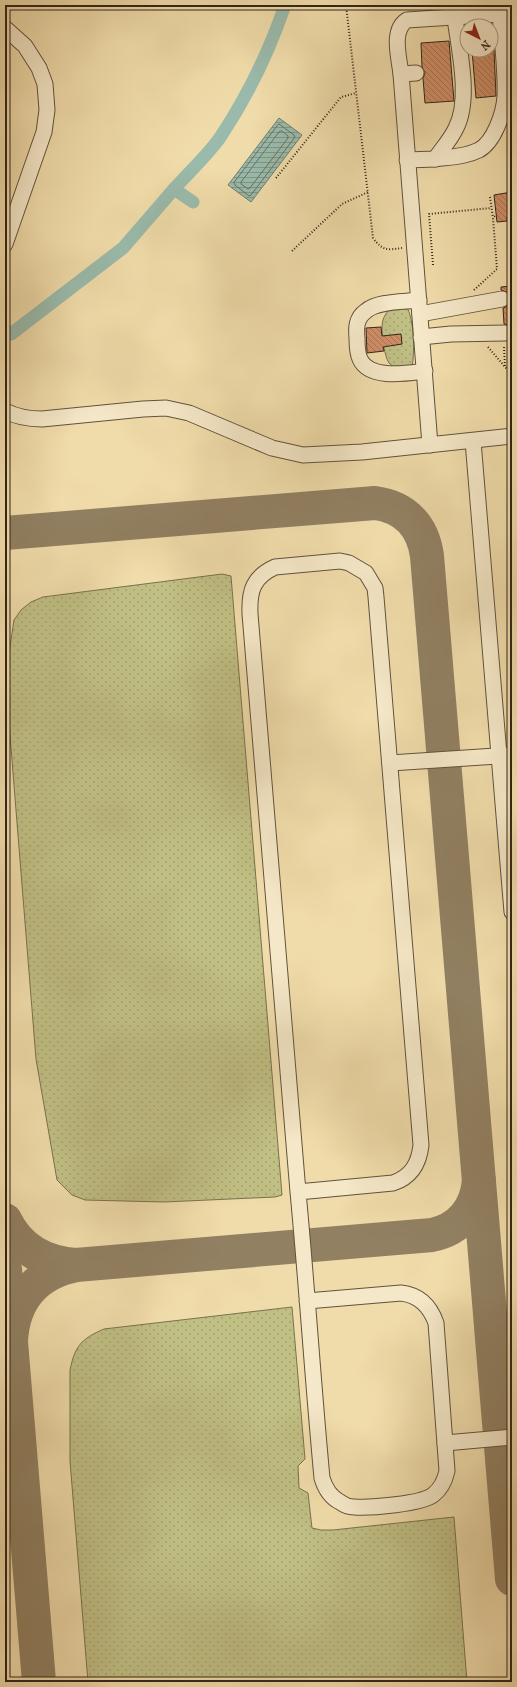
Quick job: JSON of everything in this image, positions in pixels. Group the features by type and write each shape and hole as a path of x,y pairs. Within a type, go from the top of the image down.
{"lane":[{"path":"407,160 465,156 481,149 493,136 499,122 508,78 506,14 407,20 402,23 397,33 408,74 407,160 430,445"},
{"path":"435,159 456,128 461,115 463,85 455,18"},
{"path":"5,28 25,46 39,68 45,84 48,110 44,132 5,244"},
{"path":"425,371 399,374 375,371 366,366 360,360 358,352 356,326 360,316 366,310 376,305 419,307 502,299"},
{"path":"422,337 451,334 505,333"},
{"path":"5,411 13,415 42,419 166,408 189,413 272,448 303,455 362,452 512,436"},
{"path":"473,441 505,755 512,912"},
{"path":"298,1192 393,1183 399,1181 411,1173 419,1161 421,1145 375,588 366,573 357,566 340,561 275,567 266,571 257,580 252,589 250,600 250,614 307,1301 322,1478 328,1493 338,1502 355,1507 418,1502 428,1498 439,1489 445,1479 447,1471 436,1323 433,1316 425,1304 414,1296 401,1293 307,1301"},
{"path":"390,763 505,755"},
{"path":"445,1443 512,1437"}],"path":[{"path":"346,5 373,238 380,248 388,250 400,248"},
{"path":"276,178 341,97 356,93"},
{"path":"292,251 342,204 368,192"},
{"path":"490,197 493,218"},
{"path":"433,265 429,214 491,208"},
{"path":"485,343 512,375"}],"shaded area":[{"path":"395,305 407,307 411,320 413,336 412,367 396,369 387,359 382,335 382,324 386,313"},
{"path":"222,574 231,576 282,1195 275,1197 164,1202 85,1200 72,1195 57,1180 36,1059 9,723 8,660 14,620 21,610 31,602 43,597"},
{"path":"292,1307 305,1459 298,1466 299,1488 308,1493 312,1528 333,1530 454,1517 467,1682 88,1682 70,1461 70,1370 77,1349 84,1340 104,1329"}],"water":[{"path":"279,118 302,135 251,202 228,185"}],"building":[{"path":"449,41 454,101 425,103 423,78 425,73 422,67 421,43"},
{"path":"473,58 494,58 496,96 476,98"},
{"path":"512,192 512,217 507,217 507,221 497,222 494,195"},
{"path":"512,286 512,328 509,325 504,324 503,308 508,306 511,298 509,293 501,290 501,287"},
{"path":"381,327 382,336 401,334 402,344 383,347 384,351 367,353 366,328"}],"waterway":[{"path":"174,189 211,149 231,121 257,72 285,5"},
{"path":"11,334 123,248 174,189 193,202"}],"taxiway":[{"path":"5,533 375,503 386,505 404,514 417,527 425,545 427,556 512,1579"},
{"path":"11,1341 16,1313 29,1291 49,1274 62,1269 76,1265 432,1235 451,1228 465,1216 474,1200 479,1181"},
{"path":"5,1220 18,1239 34,1253 53,1261 76,1265"},
{"path":"5,1269 39,1682"}]}
